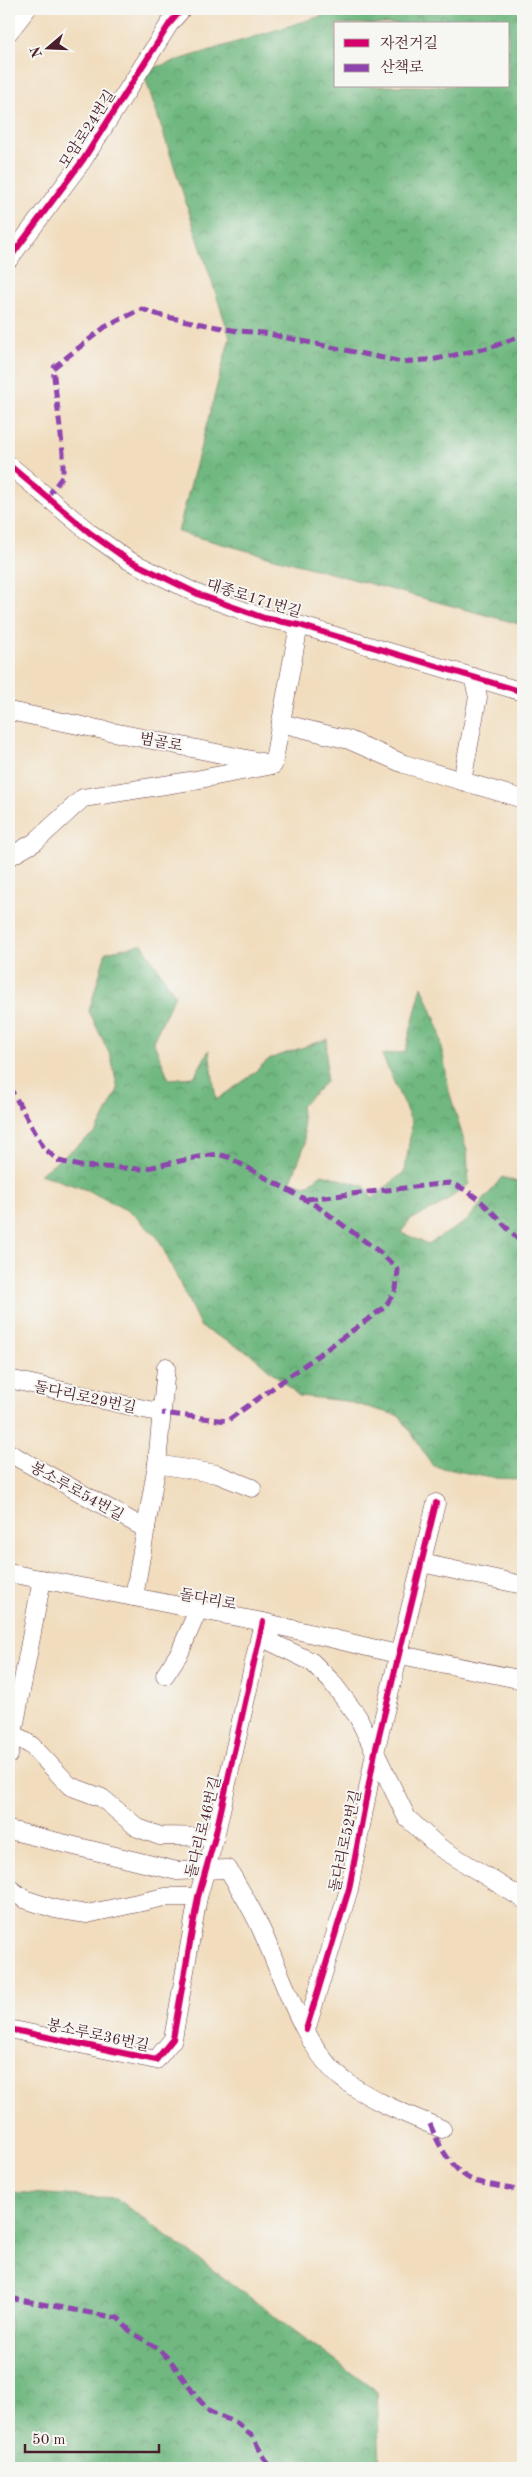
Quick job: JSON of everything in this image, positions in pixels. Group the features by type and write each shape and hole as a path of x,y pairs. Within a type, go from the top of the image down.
{"street":[{"path":"9,32 27,9"},
{"name":"모암로24번길","path":"12,250 83,160 170,23 182,9"},
{"name":"대종로171번길","path":"9,466 90,533 128,560 200,595 264,618 299,626 523,692"},
{"path":"9,857 35,842 83,798 190,782 273,765 299,626"},
{"path":"462,781 478,697 473,677 523,681"},
{"name":"범골로","path":"9,711 273,765"},
{"path":"281,723 349,740 404,764 523,799"},
{"path":"134,1598 157,1464 166,1367"},
{"name":"돌다리로29번길","path":"9,1379 162,1413"},
{"name":"봉소루로54번길","path":"9,1454 146,1529"},
{"path":"157,1464 217,1474 252,1488"},
{"path":"401,1655 436,1503"},
{"path":"422,1563 523,1585"},
{"name":"돌다리로","path":"9,1572 267,1623 401,1655 523,1680"},
{"path":"9,1755 42,1579"},
{"name":"돌다리로","path":"165,1675 180,1652 198,1610"},
{"path":"267,1623 271,1642 312,1662 331,1680 358,1717 407,1818 439,1847 523,1899"},
{"name":"돌다리로46번길","path":"173,2039 198,1897 215,1837 267,1623"},
{"name":"돌다리로52번길","path":"306,2030 348,1889 375,1752 401,1655"},
{"name":"돌다리로46번길","path":"14,1734 32,1746 70,1786 102,1798 138,1828 160,1836 215,1837"},
{"path":"9,1830 177,1871 206,1870"},
{"name":"돌다리로46번길","path":"206,1870 228,1869 260,1926 306,2030 321,2056 343,2080 382,2103 442,2129"},
{"path":"9,1888 24,1899 48,1907 87,1914 165,1897 198,1897"},
{"name":"봉소루로36번길","path":"9,2030 156,2060 173,2039"}],"green space":[{"path":"344,9 523,9 523,625 178,532 230,337 143,71"},
{"path":"142,944 175,995 153,1041 169,1079 194,1077 209,1050 216,1100 248,1078 269,1059 327,1039 326,1082 301,1106 305,1144 291,1181 306,1186 322,1174 364,1186 373,1198 405,1171 412,1123 382,1055 405,1052 422,986 439,1029 449,1091 467,1151 469,1184 438,1207 409,1220 402,1233 428,1244 467,1221 502,1177 523,1184 523,1223 518,1237 523,1237 523,1479 491,1478 433,1466 400,1416 345,1401 299,1396 251,1354 201,1327 158,1238 132,1213 87,1190 40,1174 97,1131 118,1090 111,1057 89,1011 106,952"},
{"path":"9,2192 116,2198 377,2392 380,2468 104,2468 9,2457"}],"marked path":[{"path":"47,497 63,476 63,453 53,368 105,327 142,309 162,316 237,331 264,333 402,362 436,359 492,347 523,335"},
{"path":"9,1086 44,1148 59,1161 80,1166 143,1169 203,1156 218,1154 228,1157 317,1206 381,1253 398,1270 396,1289 385,1307 227,1421 162,1413"},
{"path":"307,1199 449,1183 460,1187 480,1201 523,1244"},
{"path":"430,2124 442,2150 454,2166 469,2179 523,2192"},
{"path":"9,2298 118,2318 131,2332 157,2348 170,2360 195,2395 210,2412 237,2423 252,2436 270,2468"}],"cycle path":[{"path":"9,259 83,160 170,23 182,9"},
{"path":"9,465 90,533 128,560 200,595 264,618 299,625 523,692"},
{"path":"306,2030 349,1889 375,1752 436,1503"},
{"path":"9,2029 156,2060 173,2039 198,1897 215,1837 263,1622"}]}
